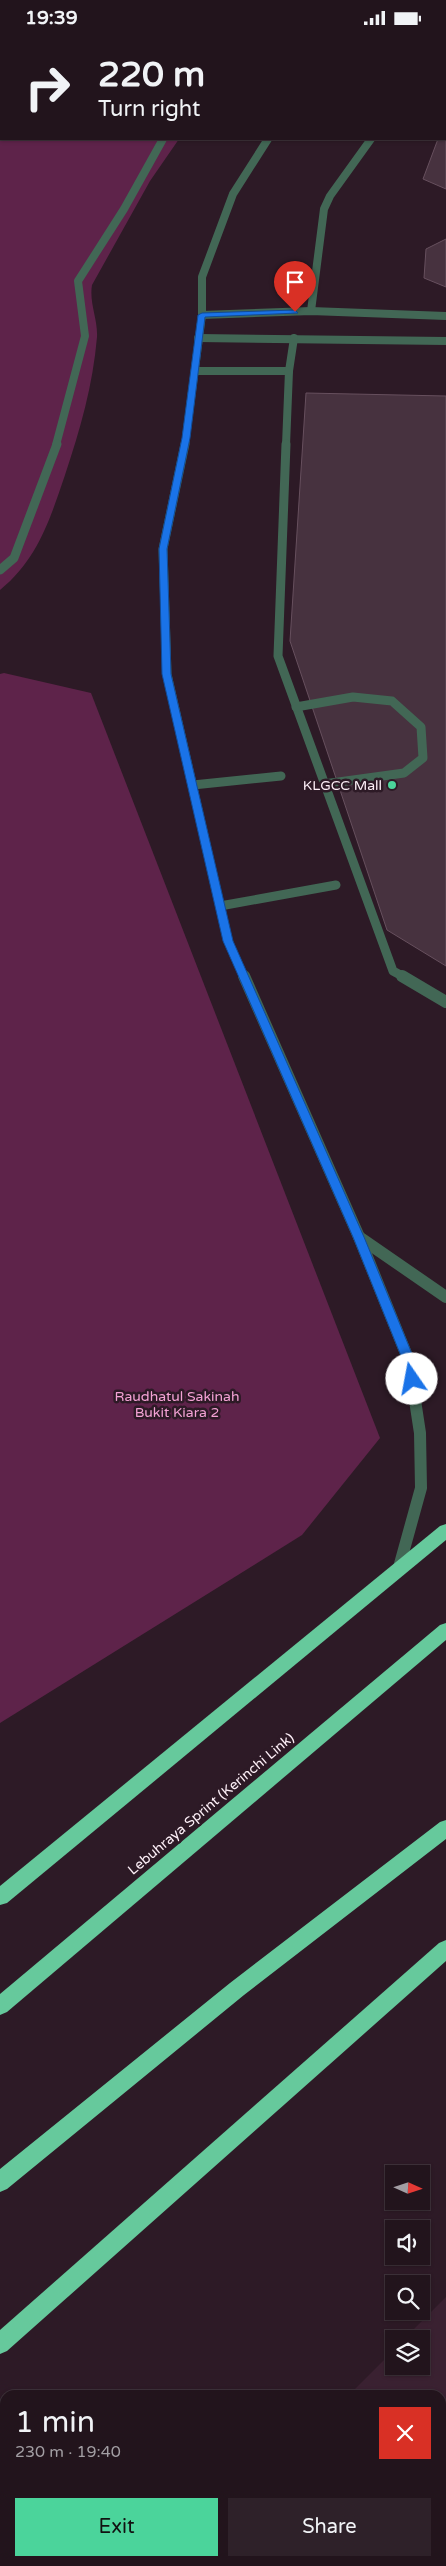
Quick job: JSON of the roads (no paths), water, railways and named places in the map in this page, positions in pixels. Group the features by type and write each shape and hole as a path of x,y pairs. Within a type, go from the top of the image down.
{"highway":[{"path":"0,1897 446,1531"},
{"name":"Lebuhraya Sprint (Kerinchi Link)","path":"0,2006 446,1630"},
{"path":"0,2183 238,1989 446,1828"},
{"path":"0,2344 446,1949"}],"street":[{"path":"0,570 14,558 58,440 85,336 78,281 124,209 162,140"},
{"path":"267,140 233,194 202,277 202,315 186,438 163,549 166,674 228,941 359,1237 409,1361 420,1433 422,1488 398,1571"},
{"path":"311,311 324,209 330,196 370,140"},
{"path":"202,315 311,311 446,316"},
{"path":"198,338 446,341"},
{"path":"294,338 289,371 278,656 393,971 446,1002"},
{"path":"195,371 289,371"},
{"path":"296,707 353,697 392,701 421,727 423,758 404,773 324,784"},
{"path":"193,785 281,776"},
{"path":"220,906 336,885"},
{"path":"359,1237 446,1297"}],"place":[{"name":"KLGCC Mall","path":"392,785"}],"park label":[{"name":"Raudhatul Sakinah Bukit Kiara 2","path":"177,1404"}]}
